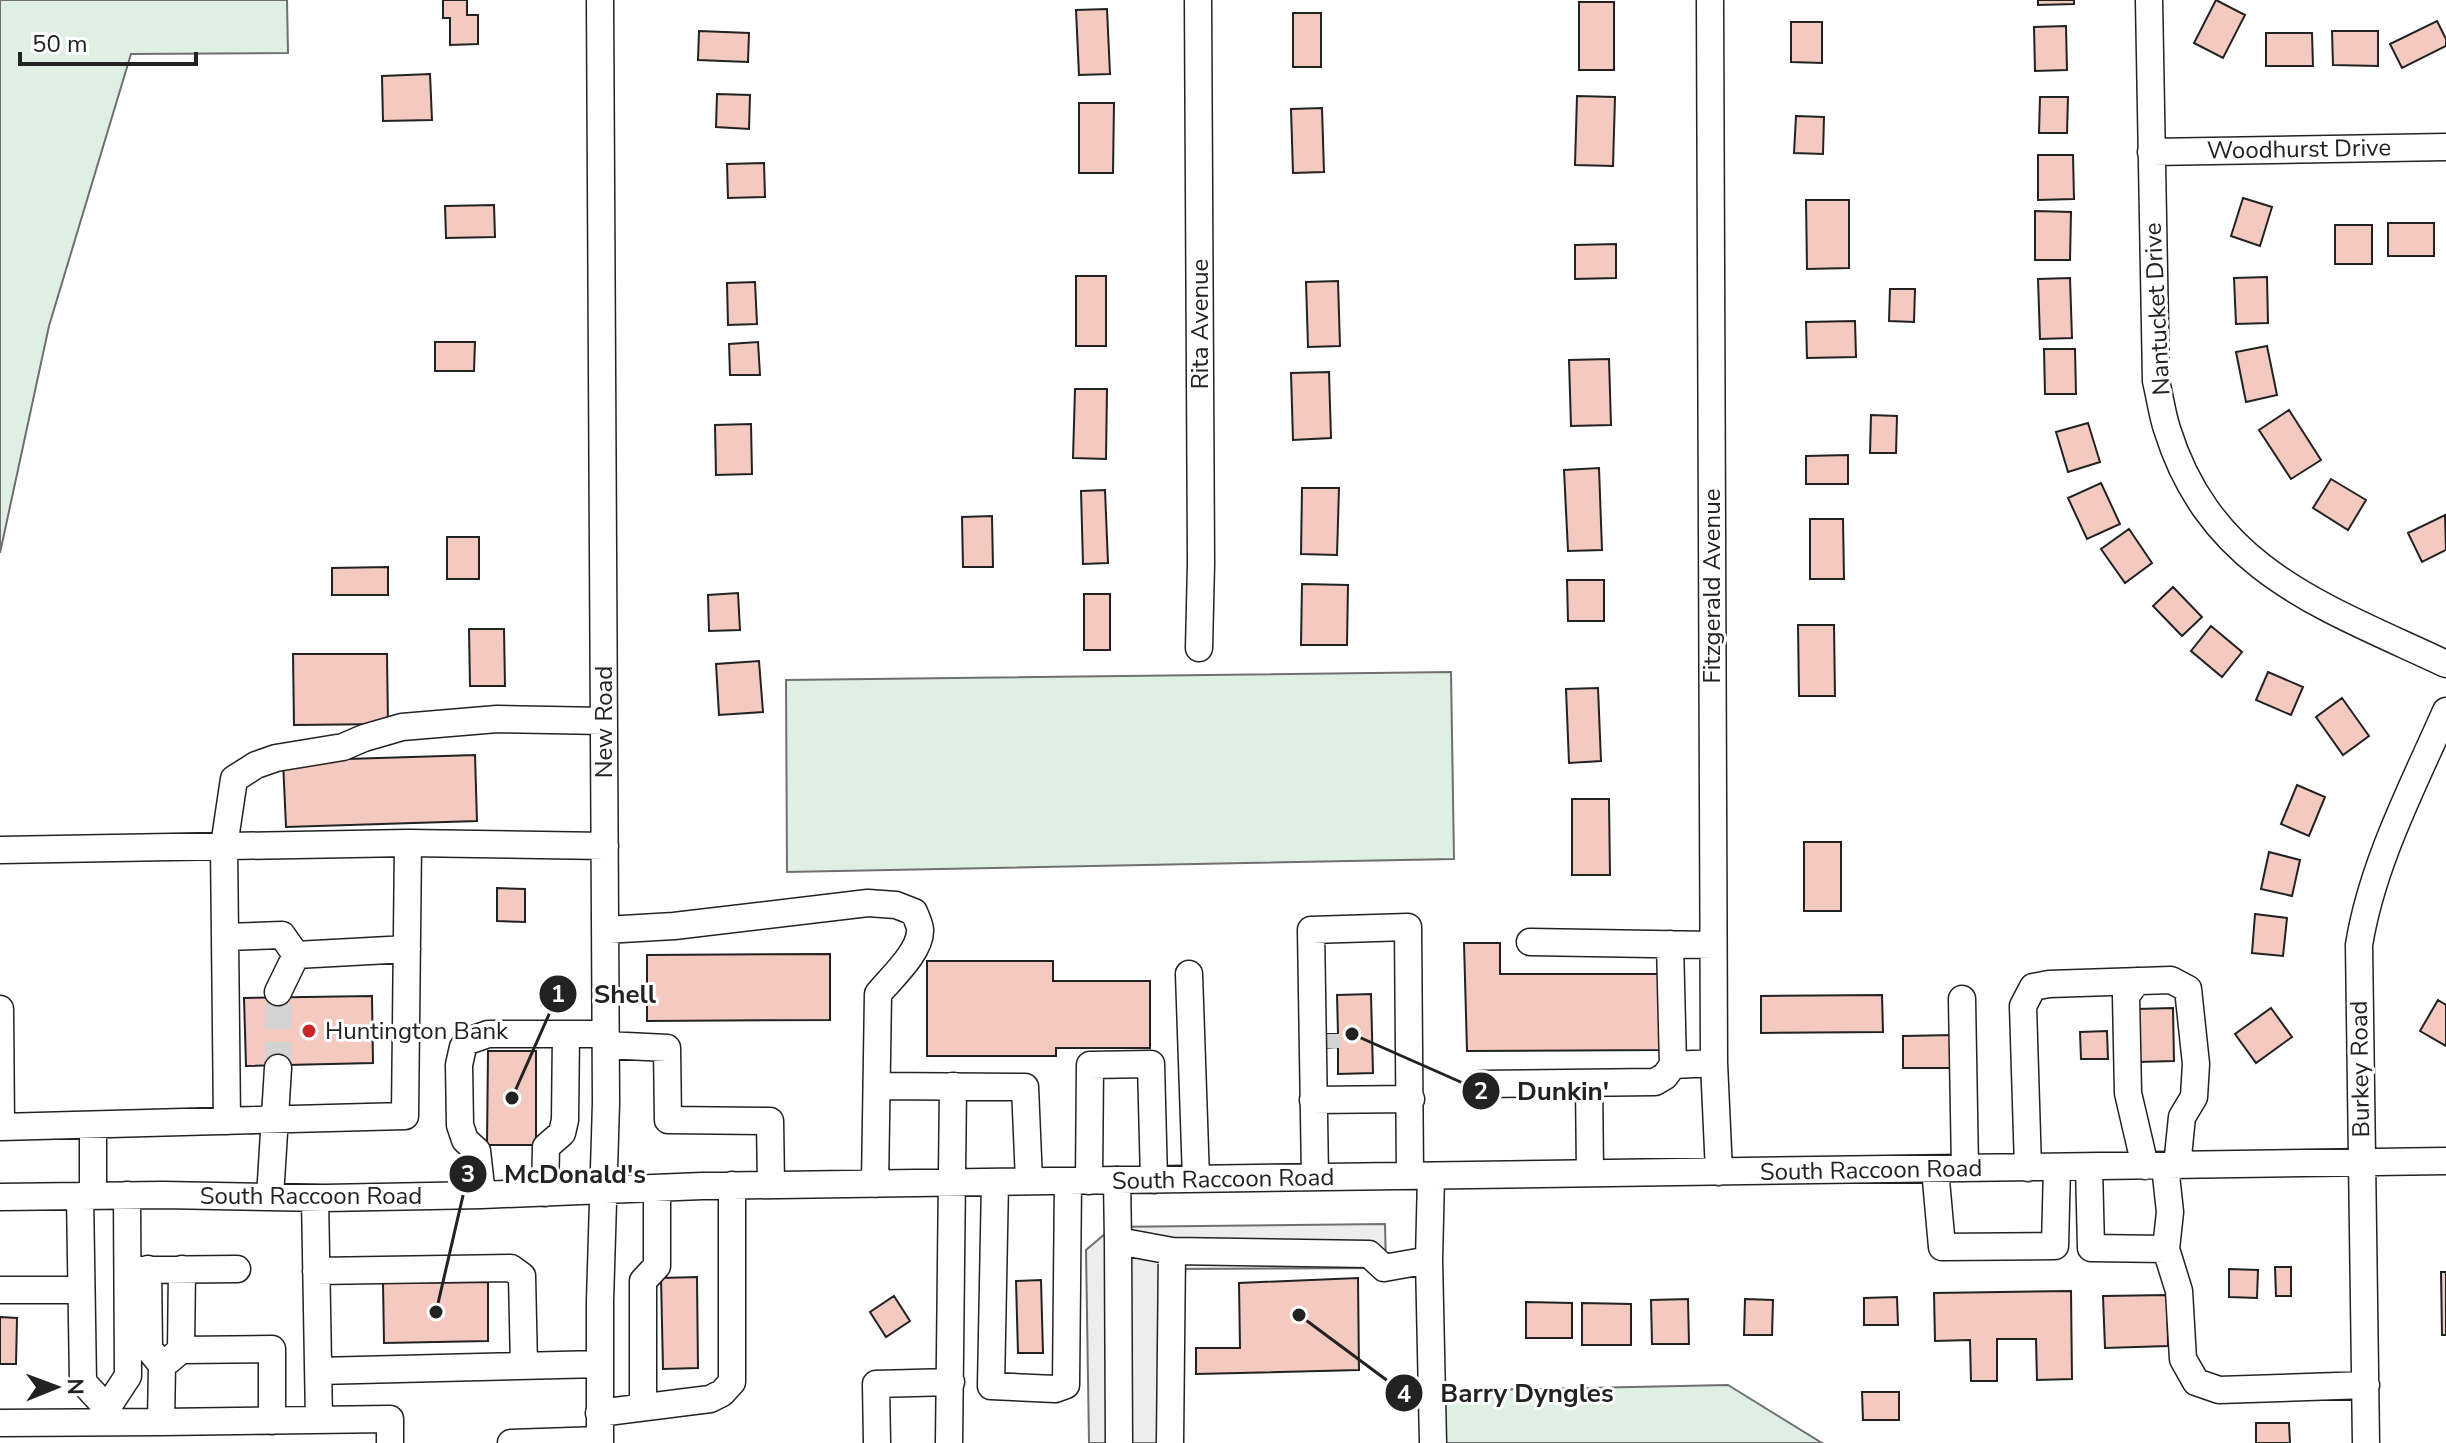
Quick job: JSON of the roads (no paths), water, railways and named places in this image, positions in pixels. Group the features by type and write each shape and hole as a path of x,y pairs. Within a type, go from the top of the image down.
{"street":[{"name":"New Road","path":"600,0 606,1040 600,1442"},
{"name":"Rita Avenue","path":"1198,0 1199,648"},
{"name":"Fitzgerald Avenue","path":"1710,0 1713,945 1719,1172"},
{"name":"Nantucket Drive","path":"2149,0 2156,381 2166,427 2185,475 2226,534 2273,578 2302,596 2446,664"},
{"name":"Woodhurst Drive","path":"2151,152 2446,147"},
{"name":"Burkey Road","path":"2366,1443 2359,945 2363,916 2391,839 2446,711"},
{"path":"227,1121 224,846 234,779 256,765 276,758 343,747 402,727 497,719 604,721"},
{"path":"0,850 408,843 605,846"},
{"path":"0,1009 1,1127 405,1116 408,843"},
{"path":"605,930 674,926 868,903 896,905 914,912 921,931 911,958 897,969 878,994 875,1184"},
{"path":"1315,1177 1311,930 1408,927 1411,1099 1429,1260 1433,1443"},
{"path":"1313,1091 1327,1066 1326,929"},
{"path":"225,937 282,935 296,955"},
{"path":"1530,942 1713,945"},
{"path":"1481,1084 1655,1082 1665,1076 1673,1065 1670,944"},
{"path":"296,955 407,949"},
{"path":"278,992 296,955"},
{"path":"1189,974 1196,1179"},
{"path":"2028,1168 2023,1006 2033,987 2171,980 2188,989 2196,1064 2194,1097 2182,1117 2162,1166"},
{"path":"2137,981 2126,996 2128,1093 2162,1166 2170,1212 2166,1249 2179,1291 2183,1359 2196,1382 2219,1390 2366,1385"},
{"path":"1962,999 1965,1168"},
{"path":"482,1195 477,1151 465,1140 460,1125 459,1065 463,1047 475,1037 488,1034 566,1034 667,1048 668,1120 770,1121 771,1185"},
{"path":"545,1193 546,1147 562,1133 565,1120 566,1034"},
{"path":"1673,1065 1714,1063"},
{"path":"995,1182 991,1386 1055,1389 1066,1385 1090,1065 1151,1064 1154,1180"},
{"path":"270,1197 278,1068"},
{"path":"1589,1083 1590,1173"},
{"path":"877,1086 1025,1087 1029,1181"},
{"path":"949,1443 953,1086"},
{"path":"1313,1091 1411,1099"},
{"path":"93,1125 81,1290 83,1382 107,1425"},
{"name":"South Raccoon Road","path":"0,1197 127,1195 315,1198 732,1185 2446,1161"},
{"path":"1935,1169 1942,1247 2055,1246 2057,1167"},
{"path":"2089,1167 2091,1248 2166,1249"},
{"path":"1117,1180 1119,1443"},
{"path":"599,1413 710,1399 722,1393 732,1382 732,1185"},
{"path":"643,1407 643,1281 657,1266 657,1188"},
{"path":"127,1195 149,1349 172,1358 272,1349 272,1421"},
{"path":"315,1198 319,1420"},
{"path":"1118,1241 1172,1251 1369,1254 1384,1268 1429,1260"},
{"path":"1170,1443 1172,1251"},
{"path":"316,1271 511,1268 522,1276 524,1366"},
{"path":"138,1269 237,1269"},
{"path":"107,1425 128,1376 138,1269"},
{"path":"161,1422 182,1269"},
{"path":"0,1290 81,1290"},
{"path":"318,1371 600,1364"},
{"path":"877,1443 876,1384 951,1382"},
{"path":"0,1423 107,1425 390,1419 390,1443"},
{"path":"511,1443 600,1442"}],"tunnel":[{"path":"278,992 278,1068"},
{"path":"1327,1034 1327,1048"}],"place":[{"name":"Huntington Bank","path":"309,1031"},
{"name":"Dunkin'","path":"1352,1034"},
{"name":"Shell","path":"512,1098"},
{"name":"McDonald's","path":"436,1312"},
{"name":"Barry Dyngles","path":"1299,1315"}]}
